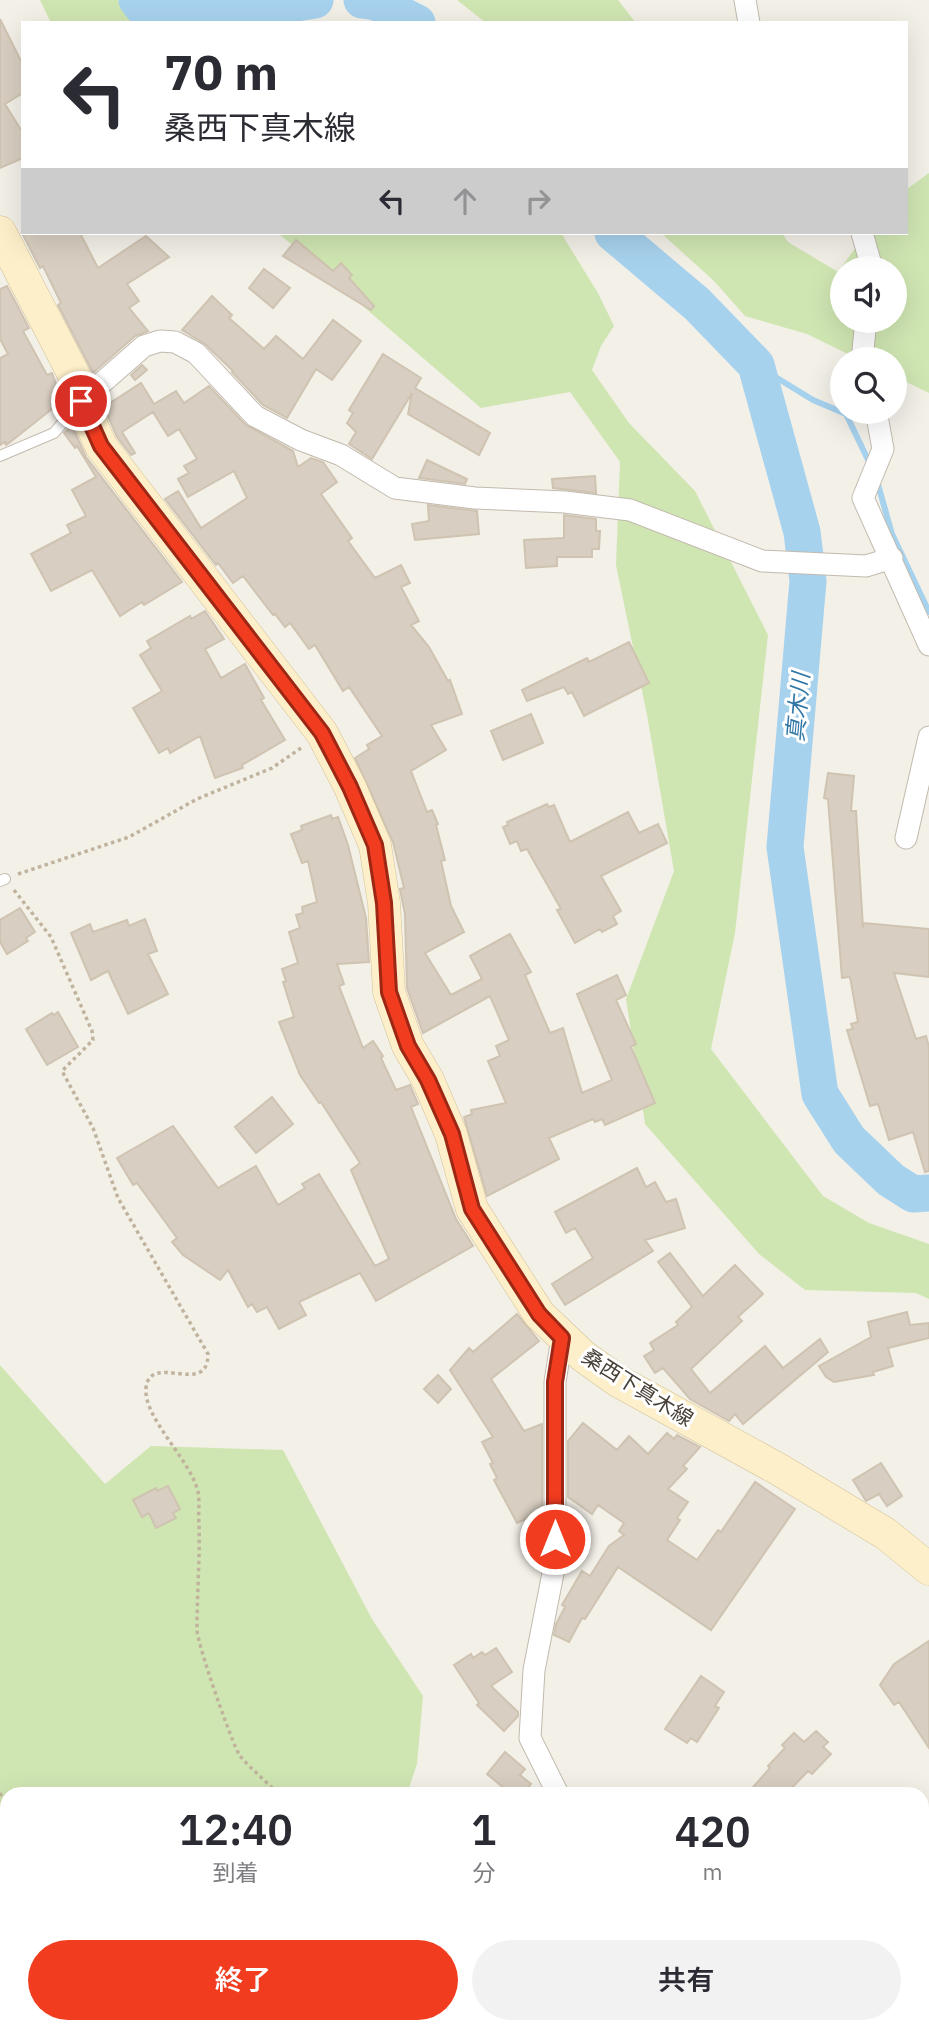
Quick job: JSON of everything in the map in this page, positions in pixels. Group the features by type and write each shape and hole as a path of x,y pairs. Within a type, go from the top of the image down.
{"main road":[{"name":"桑西下真木線","path":"0,232 74,375 81,401 101,446 322,733 350,787 375,845 384,903 389,992 408,1046 428,1080 452,1134 472,1209 539,1314 562,1338 618,1381 778,1469 886,1534 929,1569"}],"street":[{"path":"746,0 749,21"},
{"path":"863,235 869,256"},
{"path":"81,401 144,346 160,341 176,342 196,353 255,416 301,440 341,455 395,488 475,498 565,502 630,510 761,561 866,566 892,558"},
{"path":"878,424 883,449 863,498 929,645"},
{"path":"906,838 929,737"},
{"path":"554,1787 530,1738 534,1670 555,1563 555,1382 562,1338"}],"lane":[{"path":"0,456 54,433 81,401"}],"path":[{"path":"271,1787 239,1754 197,1634 200,1560 198,1491 186,1466 147,1403 146,1387 149,1380 160,1373 195,1374 205,1370 208,1366 208,1354 118,1198 93,1128 62,1071 93,1040 92,1031 51,937 3,880 130,837 197,799 272,768 322,733"}],"green space":[{"path":"40,0 118,0 132,21 50,21"},
{"path":"457,0 618,0 634,21 483,21"},
{"path":"929,173 929,393 907,382 907,347 834,347 807,334 745,316 714,281 663,235 783,235 788,242 830,267 830,333 907,333 907,256 849,256 865,235 908,235 908,188"},
{"path":"280,235 562,235 598,293 614,326 601,346 592,370 629,423 695,491 768,635 735,933 711,1049 823,1196 869,1223 929,1244 929,1299 916,1293 805,1290 759,1254 645,1124 626,999 674,871 647,715 616,565 620,462 570,392 481,408"},
{"path":"0,1365 105,1484 151,1446 283,1450 372,1619 423,1696 417,1764 409,1787 0,1787"}],"building":[{"path":"0,19 21,61 21,94 5,104 21,130 21,159 0,168"},
{"path":"23,235 81,235 98,268 146,236 169,257 127,284 139,301 129,308 148,331 135,336 93,373 58,305 61,303 43,266 40,268"},
{"path":"296,240 333,271 341,263 352,275 349,278 374,306 371,310 283,256"},
{"path":"264,269 290,288 273,308 249,288"},
{"path":"7,286 29,328 23,331 47,375 52,373 62,401 9,443 0,445 0,358 8,354 0,339 0,289"},
{"path":"212,296 232,315 229,318 264,349 276,336 303,359 333,320 361,341 332,380 316,369 287,418 263,405 205,344 182,330"},
{"path":"383,354 421,378 415,388 490,433 479,455 408,414 412,393 372,459 349,444 356,432 347,423 353,413 349,410"},
{"path":"142,365 147,370 135,380 131,375"},
{"path":"141,383 154,404 176,391 184,403 209,386 246,425 293,451 298,467 311,458 323,462 337,482 321,494 352,538 348,541 375,578 401,565 410,583 401,587 419,621 411,625 429,647 448,681 450,680 462,714 431,725 446,750 411,771 427,812 432,810 438,824 436,825 445,860 441,861 451,906 464,932 425,953 451,995 482,979 470,956 510,934 531,972 525,975 550,1033 563,1028 582,1093 612,1080 577,994 617,975 626,995 616,1000 636,1044 631,1047 655,1103 605,1125 602,1119 595,1122 593,1119 549,1138 559,1159 487,1196 464,1117 472,1114 471,1110 506,1103 488,1061 500,1056 496,1046 509,1040 490,996 423,1033 407,988 405,914 400,889 404,888 393,842 355,758 369,749 367,745 382,736 349,687 343,691 315,645 309,649 290,623 285,627 243,576 233,583 165,499 178,491 201,528 247,498 234,471 188,497 178,479 189,473 184,466 197,459 179,429 168,436 153,412 122,432 135,453 131,455 117,437 104,407"},
{"path":"72,426 86,457 182,582 120,616 92,570 51,591 31,554 71,533 67,525 86,516 72,490 96,477 77,446 75,448 64,433"},
{"path":"427,460 467,479 465,484 419,478"},
{"path":"595,476 596,493 553,488 552,479"},
{"path":"428,505 477,511 479,534 415,540 412,524 429,521"},
{"path":"564,515 596,519 596,531 600,531 599,549 592,549 592,557 557,557 557,566 526,568 524,540 564,538"},
{"path":"205,611 224,639 205,649 221,678 245,664 264,698 261,700 285,740 242,765 243,768 215,778 200,736 170,753 168,748 159,753 133,708 162,691 140,655 151,648 147,641 190,616 191,619"},
{"path":"629,642 649,683 584,716 572,692 568,694 564,687 527,701 522,690 587,658 589,662"},
{"path":"531,714 543,743 503,760 491,731"},
{"path":"828,773 854,776 851,811 856,811 863,928 864,923 929,929 929,977 894,973 916,1039 926,1036 929,1047 929,1171 925,1172 913,1132 889,1140 878,1104 870,1106 847,1030 853,1029 851,1024 858,1022 850,977 842,978 828,799 824,798"},
{"path":"547,804 549,807 554,805 570,842 628,812 639,833 658,824 667,843 601,876 621,911 613,916 617,924 602,932 600,929 575,943 557,910 561,909 527,849 521,851 517,841 510,844 503,827 508,825 507,822"},
{"path":"331,815 332,819 338,817 348,845 366,918 369,962 337,964 344,984 339,986 363,1048 373,1041 383,1056 381,1058 396,1090 410,1085 418,1104 411,1107 456,1219 473,1246 376,1301 360,1273 299,1302 306,1315 279,1329 267,1307 257,1312 252,1304 248,1307 228,1270 220,1280 183,1255 172,1242 177,1238 137,1183 133,1185 117,1158 173,1126 218,1188 256,1166 278,1205 305,1188 302,1184 319,1174 375,1266 389,1259 351,1170 360,1163 321,1102 319,1103 300,1075 279,1022 294,1017 283,982 286,981 282,969 298,963 289,932 300,928 296,915 303,913 302,907 317,902 308,861 302,863 291,834 302,830 301,826"},
{"path":"20,908 35,932 26,938 28,941 7,954 0,942 0,920"},
{"path":"145,919 157,951 148,954 168,994 128,1014 108,971 91,980 71,933 90,924 93,932 127,920 129,926"},
{"path":"58,1012 78,1047 47,1065 26,1029"},
{"path":"272,1097 293,1124 256,1153 235,1127"},
{"path":"637,1168 646,1187 655,1182 666,1202 676,1199 685,1228 645,1240 653,1251 565,1305 552,1284 593,1258 575,1228 566,1233 555,1212"},
{"path":"670,1253 703,1296 735,1265 763,1294 738,1317 742,1321 691,1369 710,1393 765,1346 783,1368 820,1339 828,1352 743,1424 735,1414 729,1421 690,1399 663,1368 655,1373 644,1356 654,1350 650,1343 678,1325 676,1322 692,1307 658,1262"},
{"path":"907,1312 910,1325 929,1323 929,1338 888,1348 893,1366 873,1372 874,1375 834,1382 826,1377 819,1366 871,1337 868,1322"},
{"path":"517,1314 539,1341 491,1379 524,1431 542,1424 542,1539 528,1518 517,1523 494,1480 497,1478 490,1464 493,1463 482,1442 493,1437 450,1370 469,1348 473,1352"},
{"path":"438,1375 451,1389 438,1403 424,1389"},
{"path":"583,1423 617,1450 629,1436 648,1454 667,1433 674,1439 677,1435 700,1447 683,1466 687,1469 668,1489 688,1502 667,1540 697,1560 718,1530 721,1532 755,1482 795,1509 711,1630 618,1567 585,1619 582,1618 569,1642 554,1635 556,1624 565,1607 562,1605 582,1571 590,1576 609,1546 624,1535 619,1531 624,1523 598,1505 592,1514 568,1497 568,1441"},
{"path":"881,1463 902,1496 887,1506 879,1494 866,1501 853,1480"},
{"path":"168,1486 180,1509 173,1513 176,1518 156,1528 149,1513 142,1517 133,1500 156,1488 157,1491"},
{"path":"929,1641 929,1748 899,1702 894,1705 880,1685 894,1664"},
{"path":"496,1648 512,1672 491,1686 518,1712 518,1716 504,1731 477,1705 479,1703 454,1665 471,1654 473,1658"},
{"path":"701,1676 724,1692 715,1706 719,1708 697,1742 691,1738 687,1743 665,1729"},
{"path":"816,1731 828,1742 823,1747 831,1754 812,1774 808,1771 793,1787 753,1787 785,1748 782,1745 794,1733 804,1742"},
{"path":"505,1752 525,1769 520,1775 531,1784 529,1787 503,1787 487,1774"}],"waterway":[{"name":"真木川","path":"137,0 144,9 173,18 241,12 315,0"},
{"name":"真木川","path":"362,0 376,2 413,21"},
{"name":"真木川","path":"615,235 697,304 756,365 802,532 808,581 785,847 820,1094 849,1140 891,1180 913,1194 929,1193"},
{"path":"756,365 813,400 846,414 870,464"},
{"path":"877,481 892,534 929,612"}],"route":[{"path":"81,401 101,446 322,733 350,787 375,845 384,903 389,992 408,1046 428,1080 452,1134 472,1209 539,1314 562,1338 555,1382 555,1539"}]}
